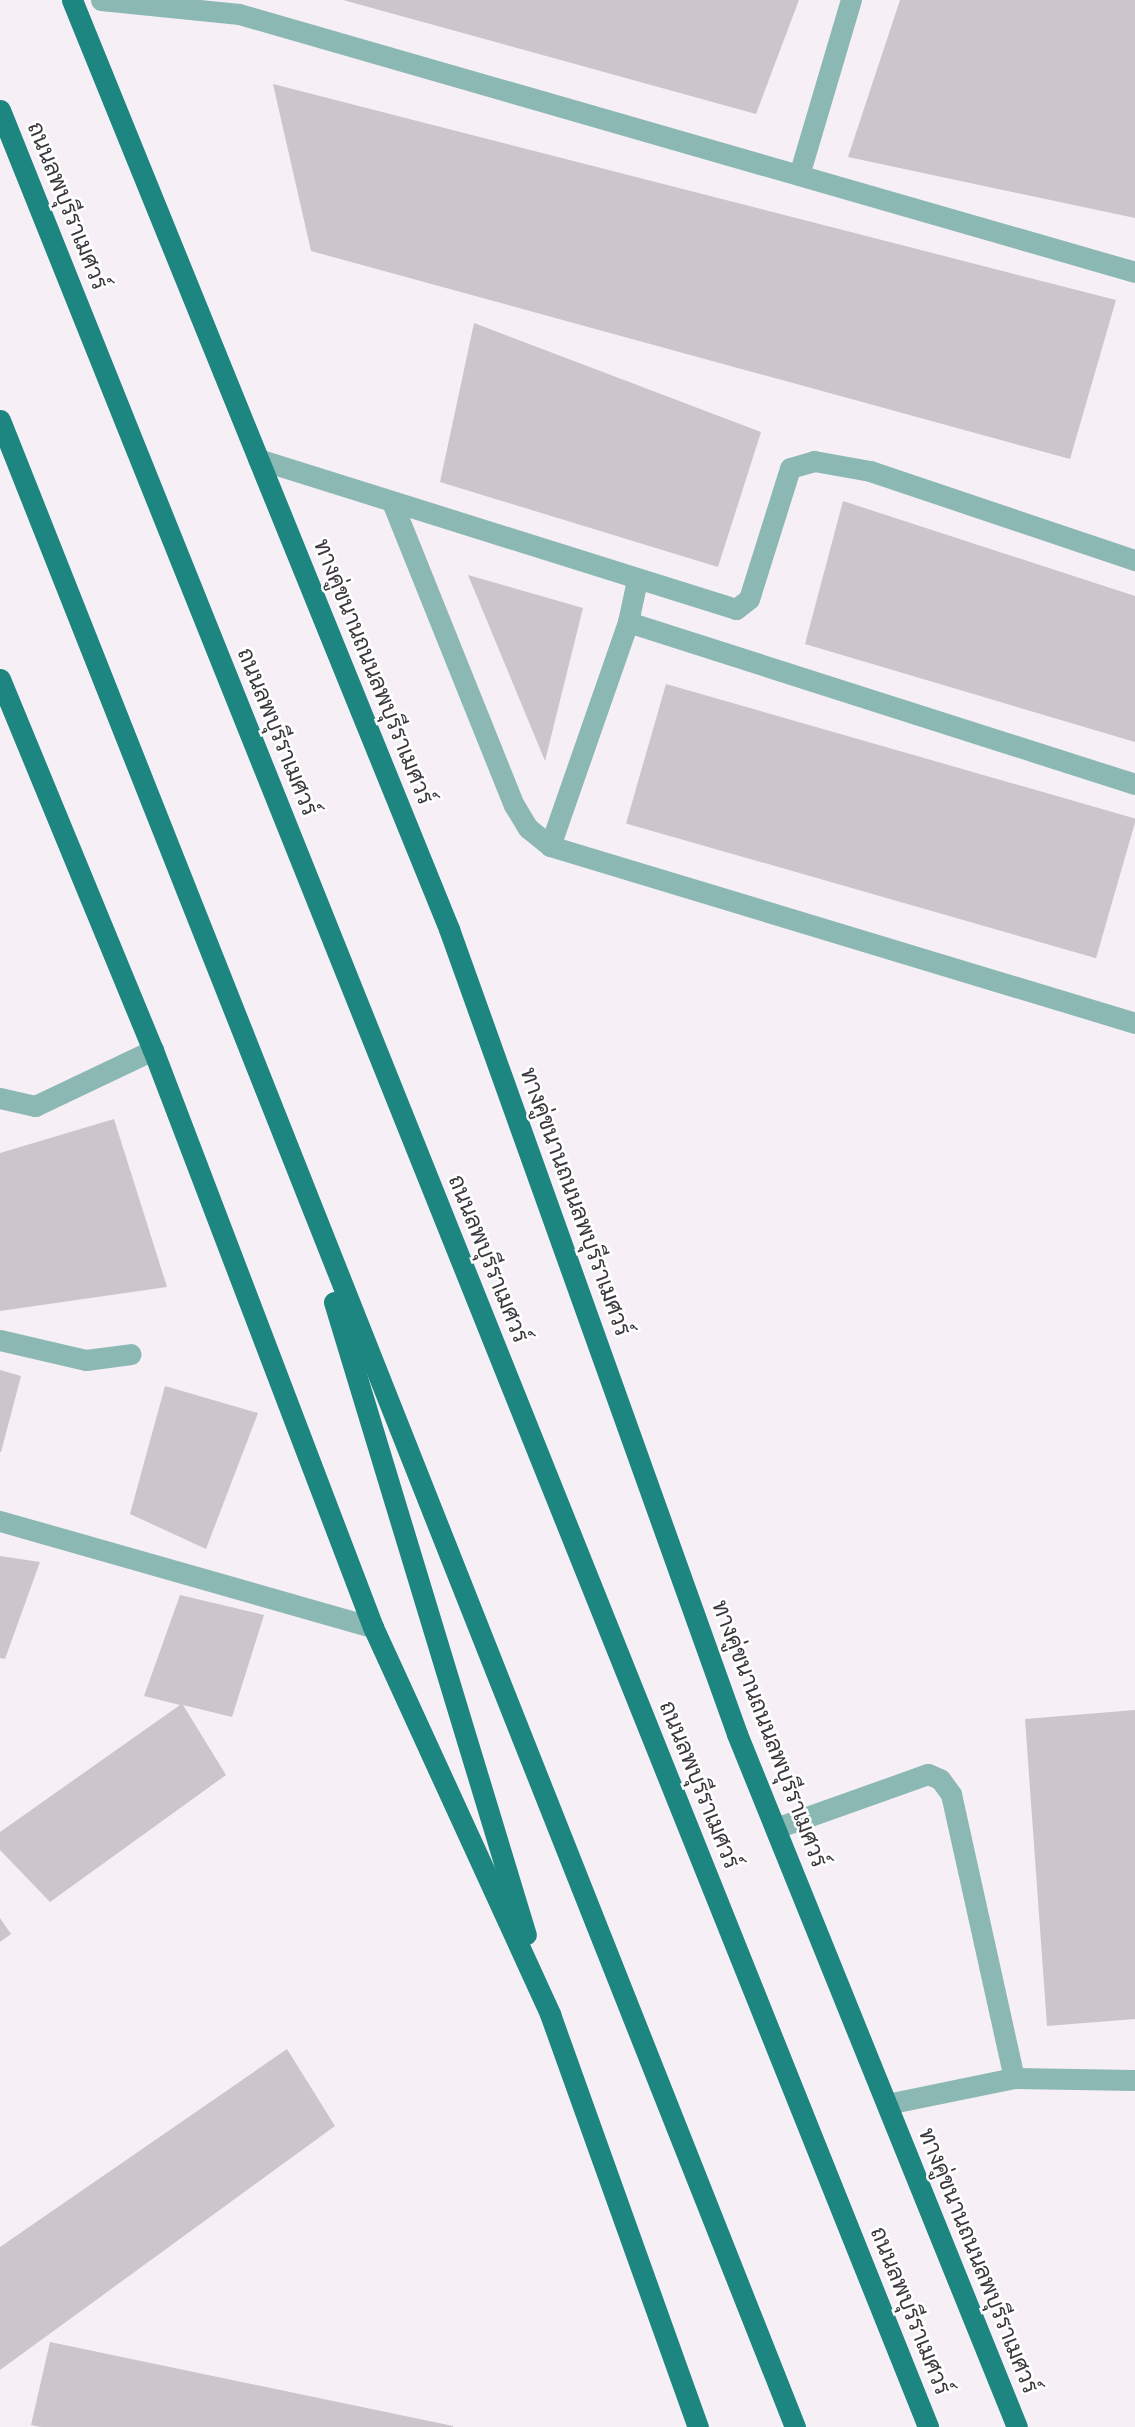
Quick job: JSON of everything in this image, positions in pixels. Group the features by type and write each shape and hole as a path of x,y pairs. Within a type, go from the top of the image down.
{"main road":[{"name":"ทางคู่ขนานถนนลพบุรีราเมศวร์","path":"72,0 449,929 737,1734 1017,2427"},
{"name":"ถนนลพบุรีราเมศวร์","path":"0,110 928,2427"},
{"path":"0,420 290,1160 795,2427"},
{"path":"0,679 153,1051 373,1627 550,2014"},
{"path":"290,1160 550,2014 698,2427"}],"street":[{"path":"102,0 239,14 1135,272"},
{"path":"799,175 851,0"},
{"path":"258,459 736,610 749,599 790,468 814,461 870,471 1135,560"},
{"path":"392,502 514,805 528,828 550,846 1135,1023"},
{"path":"550,846 628,622 637,580"},
{"path":"628,622 1135,784"},
{"path":"0,1098 35,1106 153,1051"},
{"path":"0,1340 86,1360 131,1354"},
{"path":"0,1521 373,1627"},
{"path":"776,1828 928,1774 940,1779 951,1794 1014,2078"},
{"path":"887,2104 1014,2078 1135,2080"}],"building":[{"path":"343,0 799,0 756,114"},
{"path":"900,0 1135,0 1135,218 848,157"},
{"path":"273,84 1116,300 1070,459 311,251"},
{"path":"474,323 761,432 718,567 440,482"},
{"path":"843,501 1135,596 1135,742 805,644"},
{"path":"468,575 583,608 545,761"},
{"path":"666,684 1135,818 1096,958 626,823"},
{"path":"114,1119 167,1287 0,1311 0,1153"},
{"path":"0,1370 21,1376 1,1452 0,1452"},
{"path":"165,1386 258,1413 206,1549 130,1514"},
{"path":"0,1556 40,1562 5,1659 0,1658"},
{"path":"180,1595 264,1615 232,1717 183,1705 226,1775 50,1902 0,1850 0,1832 180,1705 144,1696"},
{"path":"1135,1710 1135,2019 1047,2026 1025,1719"},
{"path":"0,1918 11,1934 0,1942"},
{"path":"287,2049 335,2126 0,2370 0,2247"},
{"path":"50,2342 453,2426 453,2427 31,2425"}]}
